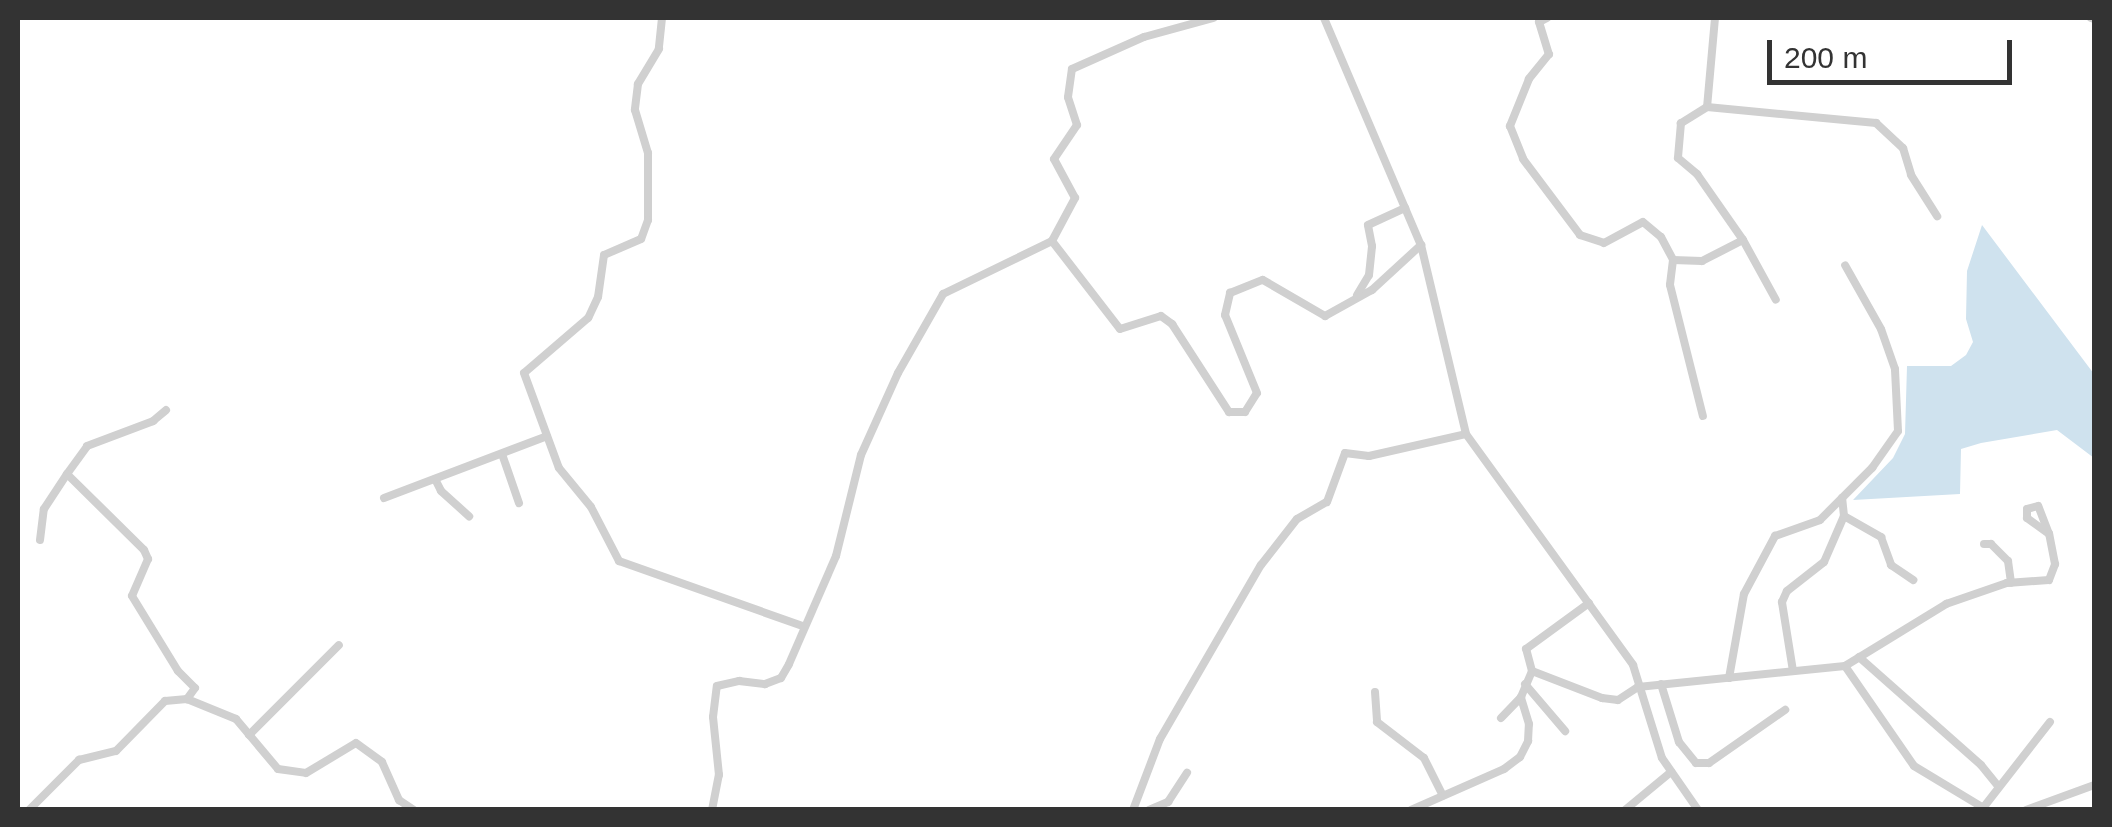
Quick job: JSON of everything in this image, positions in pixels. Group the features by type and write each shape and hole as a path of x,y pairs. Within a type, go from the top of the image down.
{"street":[{"path":"662,18 660,49 638,84 635,110 648,153 648,220 641,240 604,255 598,298 588,318 524,374 559,468 591,506 619,561 804,628"},
{"path":"712,810 720,776 713,716 718,686 739,681 765,684 781,678 836,556 860,455 898,373 943,294 1052,241 1075,198 1054,159 1077,125 1068,98 1072,69 1144,37 1213,18"},
{"path":"1324,18 1421,245 1466,434 1633,665 1671,772 1698,810"},
{"path":"1546,18 1538,22 1549,54 1530,78 1510,126 1523,159 1580,235 1604,243 1643,222 1661,237 1673,260 1670,285 1703,416"},
{"path":"1707,107 1716,18"},
{"path":"1776,300 1744,240 1697,174 1678,158 1682,123 1707,107 1876,122 1903,148 1911,174 1937,216"},
{"path":"1355,299 1369,275 1372,246 1368,226 1405,208"},
{"path":"1673,260 1702,262 1744,240"},
{"path":"1052,241 1120,329 1161,316 1172,324 1228,412 1245,412 1257,393 1224,316 1230,293 1264,280 1325,316 1355,299 1421,245"},
{"path":"1728,678 1744,594 1775,536 1820,520 1872,468 1898,431 1894,369 1881,329 1845,265"},
{"path":"40,540 44,510 87,446 154,421 166,410"},
{"path":"1140,809 1160,740 1261,565 1297,519 1327,502 1345,453 1369,456 1466,434"},
{"path":"384,498 547,436"},
{"path":"502,454 519,503"},
{"path":"67,474 144,550 148,559 132,596 178,671 195,688 187,698"},
{"path":"436,479 441,491 469,516"},
{"path":"1793,671 1782,602 1787,591 1824,562 1844,516 1842,498"},
{"path":"1844,516 1882,537 1891,564 1913,580"},
{"path":"1532,671 1602,698 1618,700 1638,687 1845,666 1946,604 2011,583 2049,580 2054,564 2050,534"},
{"path":"1984,544 1992,544 2008,560 2011,583"},
{"path":"1500,718 1521,697 1532,671 1526,649 1588,603"},
{"path":"249,735 339,645"},
{"path":"1859,657 1981,765 1999,787"},
{"path":"1845,666 1914,766 1981,808 2050,722"},
{"path":"1526,684 1565,731"},
{"path":"1661,684 1679,742 1696,762 1709,763 1784,710"},
{"path":"1375,692 1377,722 1404,738 1424,758 1443,796"},
{"path":"1411,810 1504,769 1520,756 1528,742 1529,724 1521,697"},
{"path":"29,810 79,760 116,751 166,701 187,698 236,719 278,769 306,773 356,743 382,762 399,800 414,810"},
{"path":"1625,810 1671,772"},
{"path":"1140,809 1168,802 1188,773"},
{"path":"2026,810 2094,785"}],"water":[{"path":"1982,225 2094,374 2094,458 2057,430 1981,443 1961,449 1960,494 1853,500 1893,458 1905,434 1907,366 1951,366 1966,355 1973,342 1966,319 1967,271"}]}
